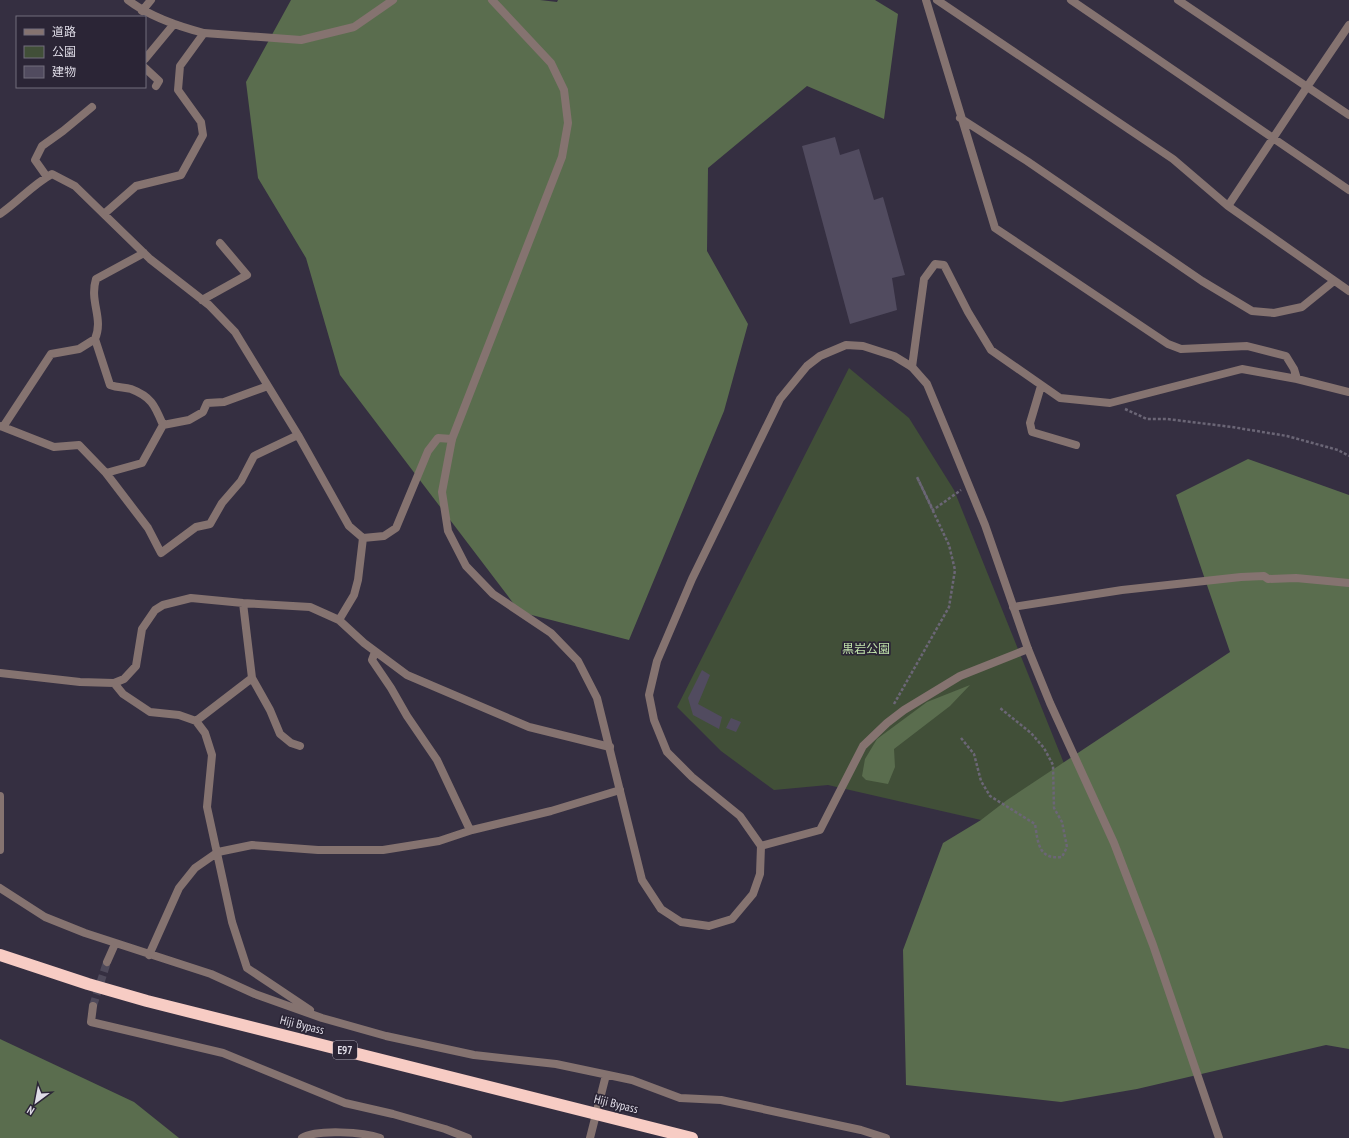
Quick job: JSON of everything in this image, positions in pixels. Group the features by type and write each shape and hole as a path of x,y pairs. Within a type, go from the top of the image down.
{"highway":[{"name":"Hiji Bypass","path":"0,954 74,979 147,1001 692,1138"}],"street":[{"path":"128,0 142,11 204,34 301,40 354,27 393,0"},
{"path":"142,11 151,0"},
{"path":"492,0 551,63 564,90 568,123 562,157 452,439 442,492 448,531 466,566 493,594 551,633 578,661 598,698 642,880 660,909 681,922 710,926 732,919 754,894 760,874 761,846 740,816 692,777 666,752 654,720 649,695 657,662 692,579 780,399 807,366 820,356 846,345 863,346 894,356 912,367 927,384 985,525 1028,649 1050,703 1114,843 1155,952 1219,1138"},
{"path":"926,0 960,118 995,228 1168,344 1181,349 1247,346 1286,356 1294,369 1297,379"},
{"path":"937,0 1173,159 1228,206 1349,290"},
{"path":"1071,0 1349,190"},
{"path":"1178,0 1349,115"},
{"path":"146,58 174,24"},
{"path":"1228,206 1272,138 1349,25"},
{"path":"104,214 136,186 180,175 204,135 201,122 178,90 180,66 204,34"},
{"path":"146,69 159,81 156,86"},
{"path":"47,177 35,160 42,146 92,107"},
{"path":"960,118 1027,161 1202,281 1252,311 1274,313 1302,307 1334,281"},
{"path":"0,214 14,205 40,181 52,174 76,186 144,253 202,300 235,332 298,435 349,526 364,538 384,536 396,528 428,451 438,438 452,439"},
{"path":"202,300 247,275 220,243"},
{"path":"144,253 96,279 93,290 100,329 95,339 79,349 52,354 1,426 54,447 79,445 106,473 148,528 161,553 196,527 210,524 222,503 241,481 254,456 298,435"},
{"path":"912,367 924,279 935,264 944,265 968,312 991,350 1060,398 1110,403 1242,370 1297,379 1349,392"},
{"path":"95,339 110,385 118,388 130,389 151,400 163,425"},
{"path":"163,425 189,420 203,412 207,403 224,402 268,386"},
{"path":"1041,386 1030,423 1032,432 1076,444"},
{"path":"106,473 142,463 163,425"},
{"path":"338,620 354,595 358,580 364,538"},
{"path":"1013,607 1122,590 1241,577 1264,576 1268,579 1296,578 1349,583"},
{"path":"0,673 80,682 114,683 124,679 136,666 142,629 154,610 163,605 191,598 310,607 338,620 375,652 407,675 529,727 610,747"},
{"path":"243,603 252,678 270,710 280,734 291,743 300,746"},
{"path":"761,846 820,830 863,746 904,710 960,676 1028,649"},
{"path":"375,652 372,660 391,688 406,716 437,760 470,830"},
{"path":"196,721 252,678"},
{"path":"114,683 123,694 150,712 179,715 196,721 206,733 212,754 207,807 232,922 247,968 322,1018"},
{"path":"149,955 179,888 195,868 218,852 252,844 318,850 383,850 439,841 470,830 551,811 620,790"},
{"path":"0,796 0,850"},
{"path":"0,888 45,916 115,944 211,974 255,994 322,1018 386,1036 474,1055 556,1064 632,1080 680,1098 721,1100 861,1130 886,1138"},
{"path":"107,962 115,944"},
{"path":"93,1006 91,1022 223,1053 345,1103 445,1129 468,1138"},
{"path":"590,1138 606,1075"},
{"path":"302,1138 317,1133 371,1134 380,1138"}],"path":[{"path":"1110,403 1147,419 1167,419 1232,426 1287,436 1338,450 1349,456"},
{"path":"892,709 949,607 954,570 949,545 917,477"},
{"path":"933,510 968,485"},
{"path":"961,738 974,754 981,781 990,796 1035,824 1038,846 1044,853 1051,857 1062,857 1067,847 1062,822 1054,808 1053,765 1044,748 1031,734 1000,708"}],"green space":[{"path":"291,0 540,0 557,2 558,0 875,0 898,14 884,119 807,86 708,168 707,251 748,324 724,411 629,640 520,612 340,375 306,258 258,178 246,82"},
{"name":"黒岩公園","path":"849,368 909,418 954,490 1094,838 1050,868 981,820 828,785 774,790 721,751 677,707"},
{"path":"1248,459 1349,495 1349,1049 1326,1045 1137,1089 1061,1102 906,1085 903,950 943,843 981,820 1007,800 1230,652 1176,495"},
{"path":"970,685 950,706 894,749 895,767 888,784 866,780 862,776 865,759 877,739 927,702"},
{"path":"0,1039 134,1102 179,1138 0,1138"}],"building":[{"path":"835,137 840,155 859,149 874,200 883,197 905,275 892,278 897,310 850,324 802,146"},
{"path":"702,670 710,675 698,704 722,717 719,729 693,715 688,698"},
{"path":"731,718 741,722 736,732 726,728"}],"tunnel":[{"path":"93,1006 107,962"}]}
